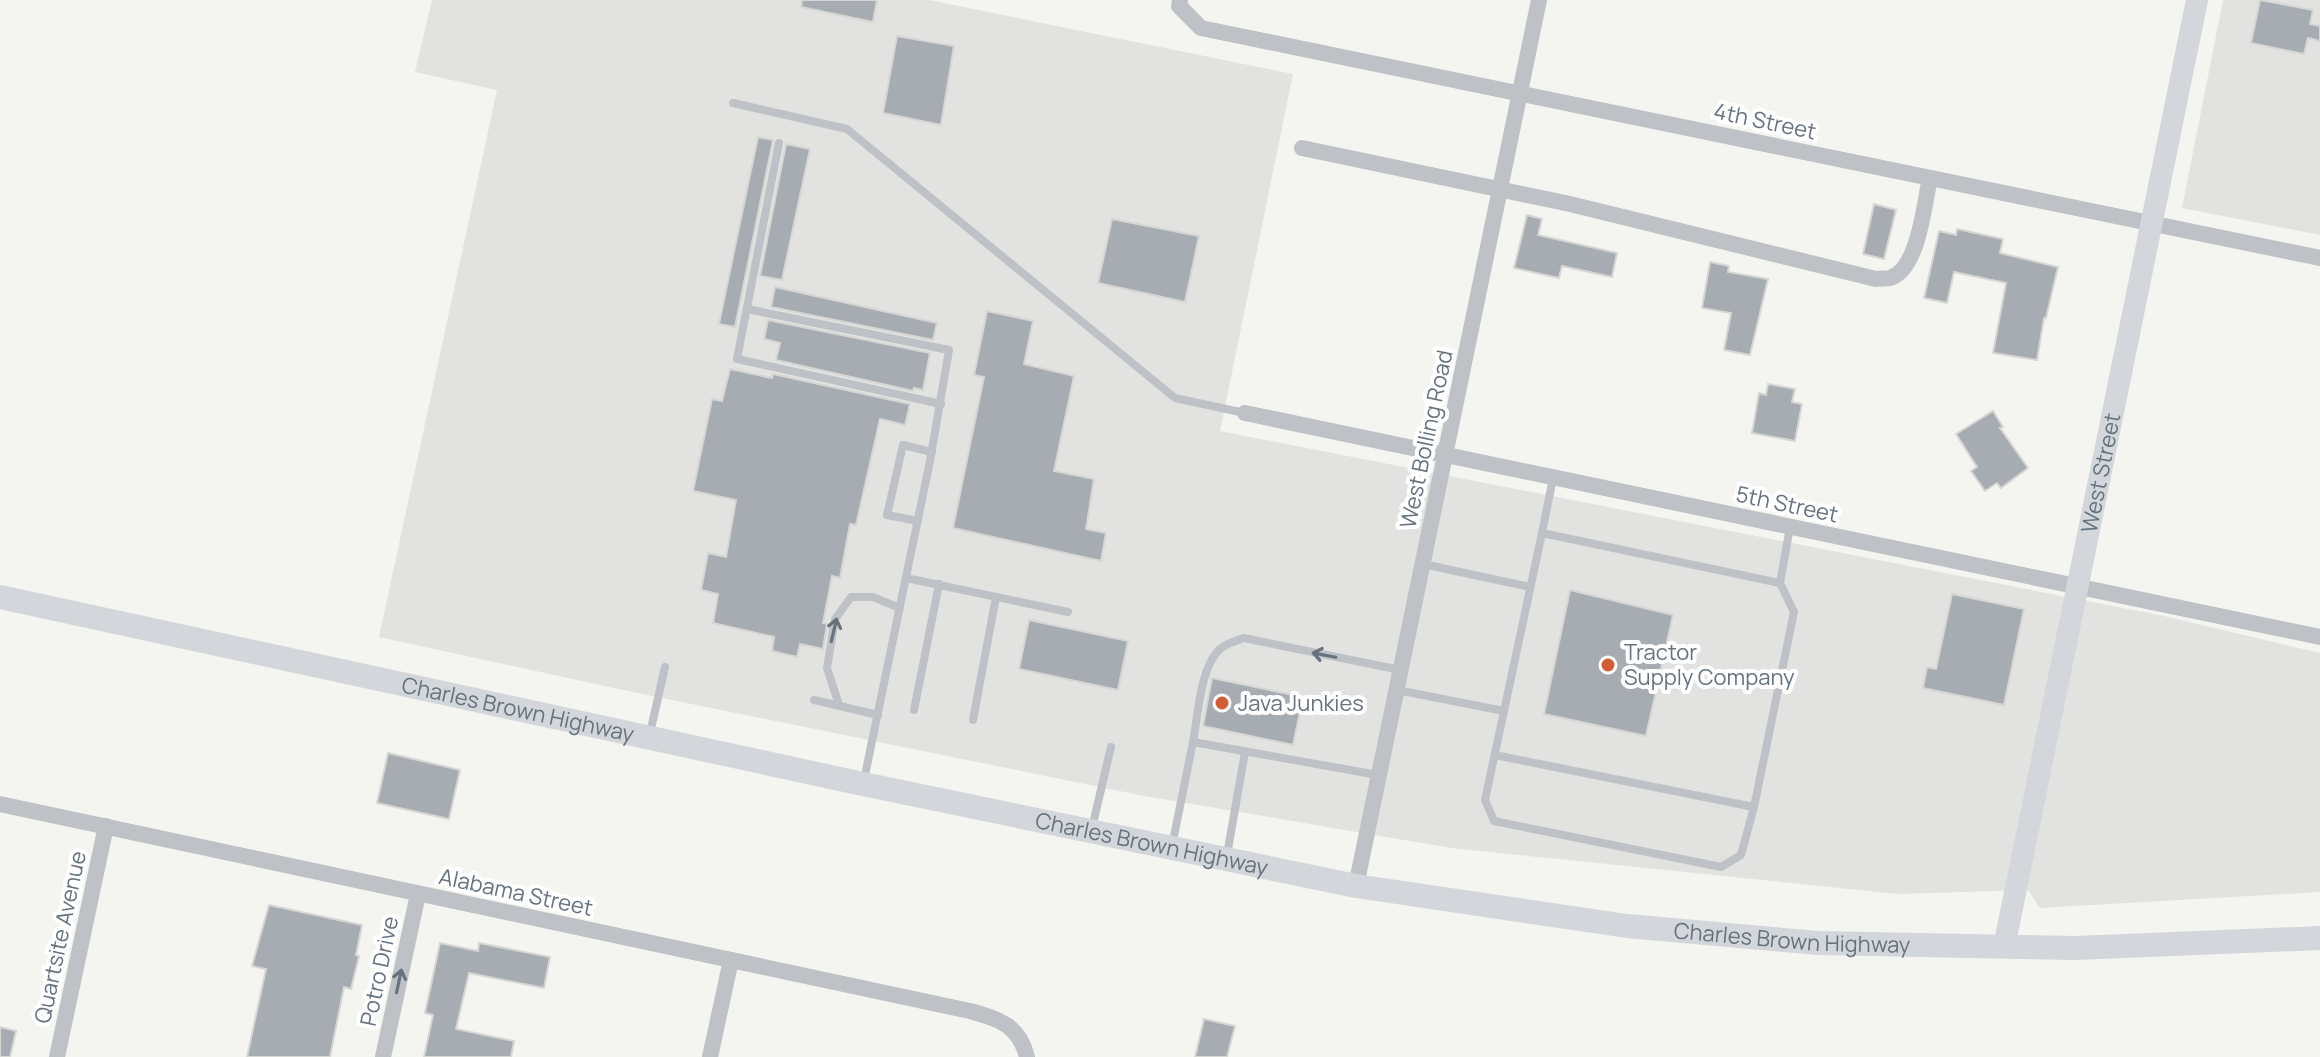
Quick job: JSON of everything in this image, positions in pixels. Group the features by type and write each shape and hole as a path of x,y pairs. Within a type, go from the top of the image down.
{"main road":[{"name":"Charles Brown Highway","path":"0,597 863,784 1356,886 1627,926 1818,943 2004,947 2076,948 2320,938"}],"street":[{"name":"4th Street","path":"1180,0 1179,6 1201,28 2320,258"},
{"name":"West Bolling Road","path":"1356,886 1539,0"},
{"name":"West Street","path":"2004,947 2197,0"},
{"path":"1302,148 1570,204 1876,279 1890,278 1904,268 1915,247 1930,178"},
{"name":"5th Street","path":"1245,413 2320,637"},
{"name":"Alabama Street","path":"0,804 970,1011 999,1019 1018,1034 1027,1057"},
{"name":"Quartsite Avenue","path":"57,1057 106,826"},
{"name":"Potro Drive","path":"383,1057 418,894"},
{"path":"710,1057 731,960"}],"lane":[{"path":"733,103 847,129 1175,398 1245,413"},
{"path":"779,143 737,359 941,404"},
{"path":"747,309 949,350 932,452 863,784"},
{"path":"918,521 887,515 903,445 932,452"},
{"path":"1553,477 1485,800 1494,821 1721,867 1741,855 1754,807 1794,612 1780,583 1790,527"},
{"path":"1542,533 1780,583"},
{"path":"1423,564 1530,587"},
{"path":"906,578 1068,612"},
{"path":"914,710 939,584"},
{"path":"839,705 827,668 835,619 851,597 873,597 900,608"},
{"path":"973,720 996,597"},
{"path":"1172,848 1206,673 1224,645 1244,638 1401,670"},
{"path":"649,738 665,667"},
{"path":"1397,690 1504,711"},
{"path":"814,700 878,715"},
{"path":"1193,742 1379,775"},
{"path":"1092,832 1111,747"},
{"path":"1226,859 1245,752"},
{"path":"1495,755 1754,807"}],"shaded area":[{"path":"432,0 929,0 1293,74 1220,431 2164,616 2320,653 2320,892 2040,908 2028,890 1898,894 1451,848 1139,795 379,637 497,90 415,72"},
{"path":"2223,0 2320,0 2320,235 2182,208"}],"building":[{"path":"802,0 877,0 873,22 801,7"},
{"path":"2260,0 2313,10 2310,24 2320,26 2320,41 2308,38 2304,54 2251,43"},
{"path":"897,36 954,46 941,125 883,113"},
{"path":"758,137 773,140 735,327 719,324"},
{"path":"786,144 810,149 782,280 760,276"},
{"path":"1874,204 1896,210 1884,259 1863,254"},
{"path":"1527,215 1542,219 1538,235 1617,253 1612,277 1562,266 1559,278 1514,268"},
{"path":"1112,219 1199,236 1185,302 1098,283"},
{"path":"1957,229 2003,239 2000,253 2058,267 2044,318 2037,360 1993,353 2006,283 1954,272 1947,303 1924,298 1939,231 1956,235"},
{"path":"1710,262 1729,266 1728,272 1768,279 1750,355 1724,350 1731,313 1702,308"},
{"path":"775,287 937,323 933,340 771,307"},
{"path":"987,311 1033,321 1024,364 1074,376 1054,471 1094,479 1086,529 1106,533 1101,561 953,528 984,377 974,375"},
{"path":"768,320 930,353 923,390 914,388 913,391 776,360 780,343 764,339"},
{"path":"730,369 772,378 773,374 910,404 905,425 880,419 856,525 850,524 840,578 832,576 823,623 827,624 823,649 800,644 797,657 772,651 774,637 713,623 718,594 701,590 708,553 726,557 736,500 693,491 712,399 722,401"},
{"path":"1768,384 1795,389 1792,402 1802,404 1795,441 1752,433 1759,393 1766,395"},
{"path":"1993,411 2003,427 2000,428 2028,468 2001,488 1997,483 1985,491 1971,471 1977,467 1956,434"},
{"name":"Tractor Supply Company","path":"1570,590 1673,615 1646,736 1544,714"},
{"path":"1952,594 2024,609 2004,705 1923,688 1927,667 1936,669"},
{"path":"1029,620 1128,641 1118,690 1019,669"},
{"path":"1212,678 1303,697 1293,745 1203,726"},
{"path":"388,753 460,770 449,819 377,803"},
{"path":"269,905 362,925 351,989 344,987 330,1057 247,1057 266,969 252,966"},
{"path":"440,943 478,951 479,943 550,957 544,988 469,973 456,1029 514,1041 511,1057 424,1057 433,1015 425,1013"},
{"path":"1204,1019 1235,1026 1227,1057 1195,1057"},
{"path":"0,1027 16,1031 10,1057 0,1057"}],"place":[{"name":"Tractor Supply Company","path":"1608,665"},
{"name":"Java Junkies","path":"1222,703"}]}
